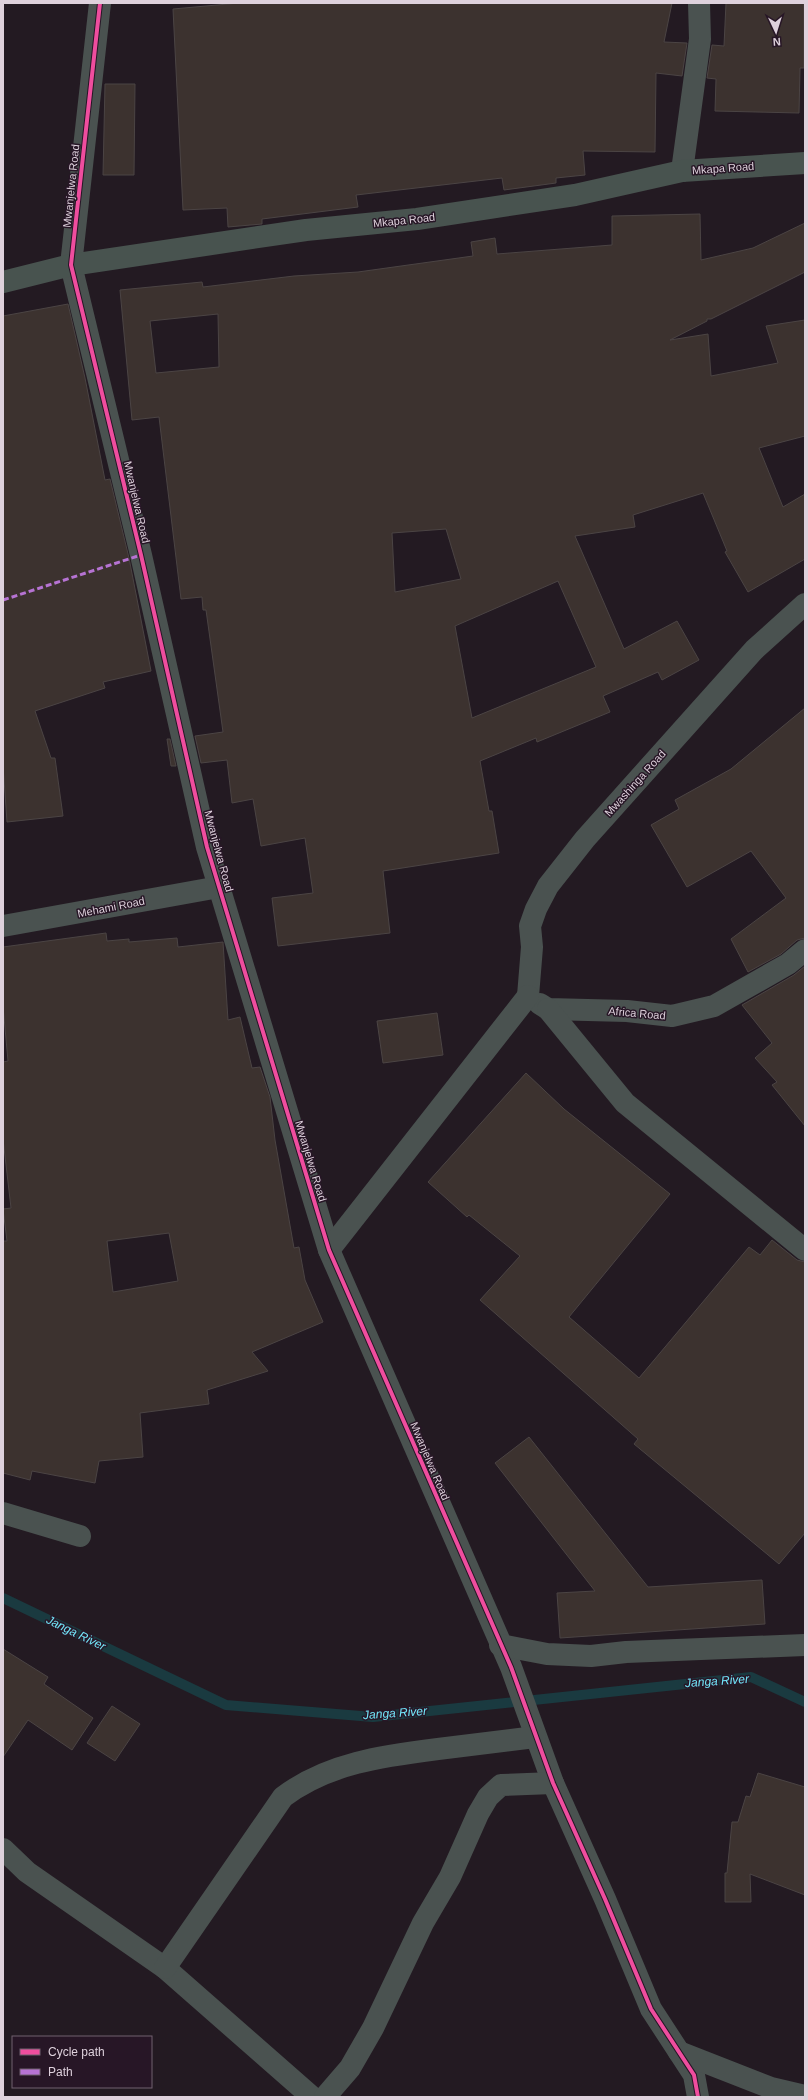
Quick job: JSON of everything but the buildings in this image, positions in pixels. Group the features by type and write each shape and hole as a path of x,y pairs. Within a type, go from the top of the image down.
{"street":[{"name":"Mwanjelwa Road","path":"100,3 72,265 141,555 207,847 329,1250 510,1668 553,1783 605,1899 651,2009 694,2075 698,2097"},
{"path":"682,171 700,39 699,3"},
{"name":"Mkapa Road","path":"3,282 72,265 306,230 417,219 575,195 682,171 805,163"},
{"name":"Mwashinga Road","path":"528,996 532,947 530,926 536,909 548,886 585,839 754,650 805,604"},
{"name":"Mehami Road","path":"3,926 219,887"},
{"name":"Africa Road","path":"548,1009 627,1011 672,1016 714,1006 788,964 805,950"},
{"path":"329,1250 528,996 548,1009 625,1102 805,1250"},
{"path":"3,1512 80,1536"},
{"path":"500,1645 547,1654 590,1656 626,1652 805,1645"},
{"path":"165,1968 282,1797 300,1783 327,1772 353,1764 388,1756 535,1737"},
{"path":"325,2097 350,2068 373,2028 423,1923 450,1877 478,1814 488,1797 502,1785 553,1783"},
{"path":"3,1849 27,1872 165,1968 312,2097"},
{"path":"679,2052 771,2088 805,2096"}],"waterway":[{"name":"Janga River","path":"3,1598 226,1705 373,1717 751,1677 805,1702"}],"marked path":[{"path":"3,600 141,555"}],"cycle path":[{"path":"100,3 71,265 141,555 207,847 329,1250 511,1667 553,1783 605,1899 651,2009 694,2075 698,2097"}]}
